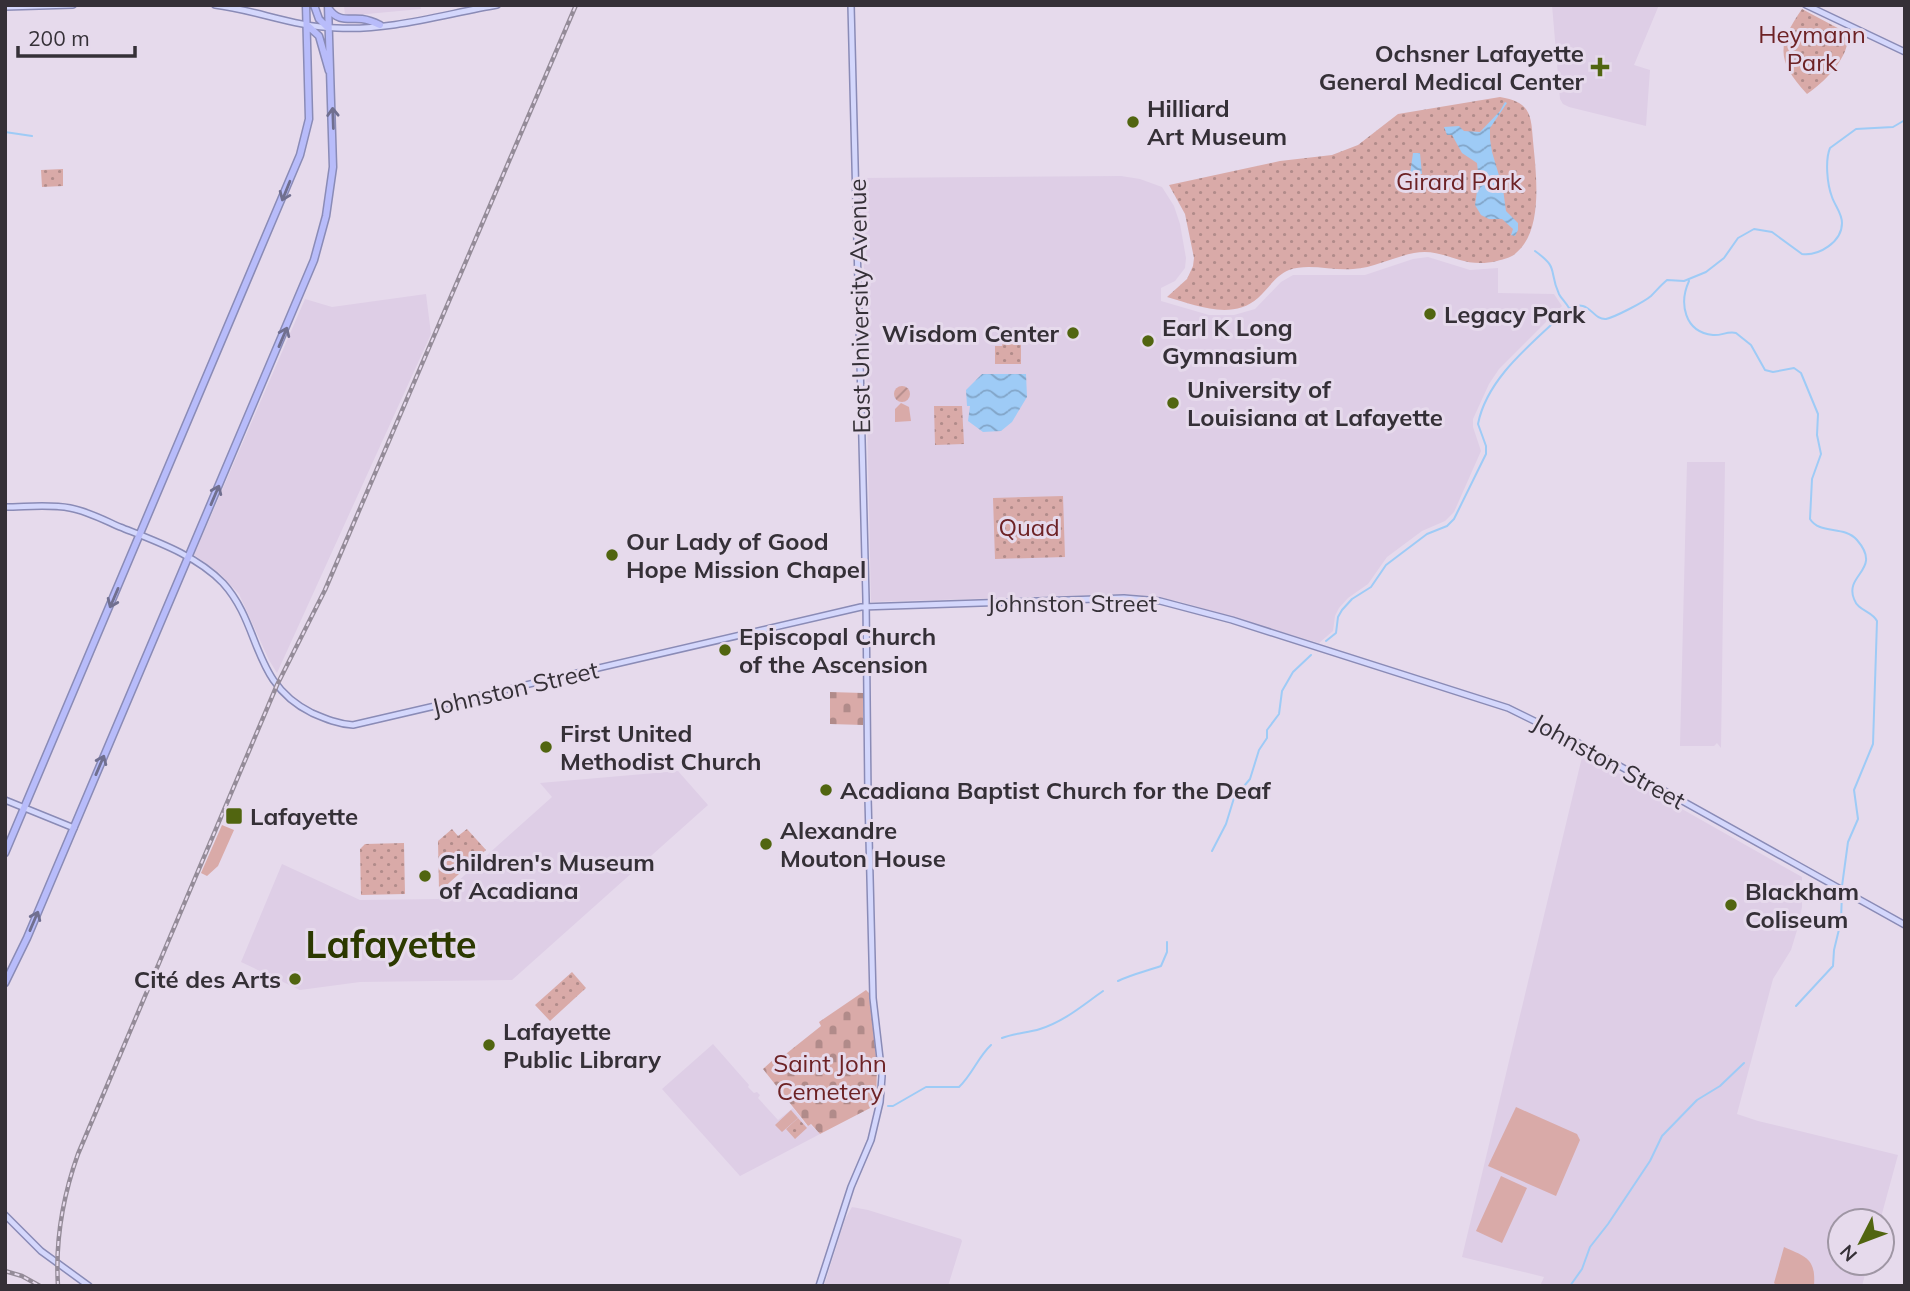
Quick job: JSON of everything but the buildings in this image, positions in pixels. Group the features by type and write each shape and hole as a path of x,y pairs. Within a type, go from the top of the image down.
{"highway":[{"path":"5,853 281,205 305,140 309,120 306,5"},
{"path":"314,5 321,22 328,28"},
{"path":"5,983 17,961 304,288 318,248 326,215 334,153 328,6"},
{"path":"328,6 337,18 366,19 380,25"},
{"path":"307,24 318,34 330,74"}],"main road":[{"path":"5,7 73,5"},
{"path":"215,5 328,28 350,29 497,5"},
{"name":"East University Avenue","path":"819,1286 851,1187 871,1140 881,1088 880,1050 873,998 867,607 851,5"},
{"path":"1806,5 1905,52"},
{"name":"Johnston Street","path":"5,507 56,506 73,509 141,535 188,558 218,578 230,592 240,608 263,664 277,685 309,711 339,723 353,725 867,607 1143,598 1185,607 1508,708 1573,740 1905,925"},
{"path":"5,800 74,828"},
{"path":"5,1216 36,1246 89,1286"}],"shaded area":[{"path":"344,5 420,5 421,9 345,16"},
{"name":"Ochsner Lafayette General Medical Center","path":"1552,5 1659,5 1634,65 1650,70 1646,126 1563,104 1560,99"},
{"name":"University of Louisiana at Lafayette","path":"1121,176 1162,187 1174,206 1180,224 1186,258 1185,268 1175,281 1161,288 1161,301 1209,315 1234,315 1255,309 1281,282 1293,275 1365,275 1413,259 1428,257 1470,270 1498,268 1498,293 1554,294 1562,306 1499,369 1489,384 1473,419 1481,451 1454,512 1445,521 1422,531 1387,557 1368,584 1339,608 1333,631 1319,643 1178,601 1129,594 871,602 862,178"},
{"path":"426,294 431,334 277,673 239,594 219,573 194,555 305,299 332,307"},
{"path":"1687,462 1725,462 1721,748 1717,743 1714,746 1680,746"},
{"path":"1583,753 1802,877 1802,907 1798,927 1791,950 1773,979 1737,1114 1898,1155 1884,1207 1826,1207 1826,1277 1864,1277 1862,1286 1540,1286 1544,1277 1462,1257"},
{"path":"678,771 708,805 512,980 360,982 300,990 241,962 282,864 360,900 438,899 552,797 540,783"},
{"path":"713,1044 748,1087 760,1095 758,1098 778,1120 793,1108 807,1126 810,1124 820,1134 740,1176 662,1089"},
{"path":"852,1207 961,1239 948,1286 824,1286 845,1219"}],"green space":[{"name":"Heymann Park","path":"1802,9 1847,33 1845,50 1836,67 1807,94 1785,62 1784,52 1788,33"},
{"name":"Girard Park","path":"1500,97 1524,106 1530,117 1536,169 1536,200 1531,230 1525,243 1512,256 1497,261 1473,263 1425,252 1361,268 1296,268 1284,272 1258,298 1237,309 1201,307 1167,297 1187,279 1194,258 1185,214 1169,185 1280,161 1332,155 1358,145 1398,114"},
{"path":"63,169 63,186 42,187 41,170"},
{"path":"1003,342 1021,345 1021,364 995,364 995,346 1002,346"},
{"path":"899,386 905,386 910,394 908,400 899,402 894,397 894,391"},
{"path":"901,403 909,407 911,421 895,422 895,409"},
{"path":"934,406 962,406 964,444 935,445"},
{"name":"Quad","path":"1063,496 1065,557 995,559 993,498"},
{"path":"830,692 863,693 863,725 830,724"},
{"path":"222,825 234,830 218,866 207,876 201,873"},
{"path":"452,829 458,836 467,829 486,850 441,890 438,841"},
{"path":"404,843 405,894 361,895 360,849 365,844"},
{"path":"572,972 586,988 550,1021 535,1005"},
{"name":"Saint John Cemetery","path":"866,990 869,993 877,1065 876,1105 820,1134 811,1124 808,1126 763,1069 821,1026 819,1022"},
{"path":"1516,1107 1577,1134 1580,1140 1556,1196 1488,1166"},
{"path":"791,1110 798,1118 782,1132 775,1125"},
{"path":"798,1118 807,1128 795,1139 786,1129"},
{"path":"1501,1176 1527,1188 1502,1243 1476,1231"},
{"path":"1784,1247 1808,1260 1813,1270 1814,1286 1777,1286 1774,1283"}],"water":[{"path":"1505,102 1507,103 1490,128 1490,139 1506,211 1518,223 1515,236 1511,235 1513,229 1502,219 1489,219 1481,215 1475,205 1477,191 1480,189 1477,163 1462,153 1444,127 1459,126 1464,131 1480,132"},
{"path":"1413,153 1420,153 1422,174 1410,174"},
{"path":"982,374 1026,374 1027,397 1012,422 1001,431 983,432 968,421 970,406 967,406 966,390"}],"waterway":[{"path":"1326,641 1336,633 1338,617 1342,610 1352,599 1371,587 1386,565 1427,534 1447,526 1454,519 1486,454 1478,424 1491,391 1513,361 1567,310 1581,306 1601,318 1616,315 1647,299 1667,280 1684,281 1706,272 1724,258 1738,238 1754,229 1772,232 1802,254 1822,250 1834,242 1842,223 1829,186 1827,165 1830,148 1856,129 1893,127 1905,120"},
{"path":"5,132 32,136"},
{"path":"1535,251 1551,266 1559,294 1569,308"},
{"path":"1689,281 1684,298 1686,315 1696,328 1713,335 1736,333 1751,345 1765,370 1773,372 1794,368 1801,373 1818,414 1817,435 1821,454 1812,479 1810,519 1820,527 1852,535 1864,550 1865,565 1852,591 1856,603 1877,621 1873,744 1854,790 1858,819 1848,842 1842,886"},
{"path":"1212,851 1226,824 1234,798 1250,779 1259,750 1267,738 1267,730 1279,714 1282,691 1293,672 1311,655"},
{"path":"1796,1006 1833,966 1841,921 1842,892"},
{"path":"1118,981 1161,966 1167,952 1167,942"},
{"path":"1002,1038 1058,1022 1103,991"},
{"path":"888,1106 893,1106 926,1087 959,1087 991,1045"},
{"path":"1570,1286 1582,1269 1590,1247 1650,1161 1662,1136 1697,1100 1720,1086 1744,1063"}],"railway":[{"path":"58,1286 61,1218 78,1154 277,685 325,590 576,5"},
{"path":"5,1271 22,1276 40,1286"}],"place":[{"name":"Ochsner Lafayette General Medical Center","path":"1600,67"},
{"name":"Hilliard Art Museum","path":"1133,122"},
{"name":"Legacy Park","path":"1430,314"},
{"name":"Wisdom Center","path":"1073,333"},
{"name":"Earl K Long Gymnasium","path":"1148,341"},
{"name":"University of Louisiana at Lafayette","path":"1173,403"},
{"name":"Our Lady of Good Hope Mission Chapel","path":"612,555"},
{"name":"Episcopal Church of the Ascension","path":"725,650"},
{"name":"First United Methodist Church","path":"546,747"},
{"name":"Acadiana Baptist Church for the Deaf","path":"826,790"},
{"name":"Lafayette","path":"234,816"},
{"name":"Alexandre Mouton House","path":"766,844"},
{"name":"Children's Museum of Acadiana","path":"425,876"},
{"name":"Blackham Coliseum","path":"1731,905"},
{"name":"Cité des Arts","path":"295,979"},
{"name":"Lafayette Public Library","path":"489,1045"}],"district":[{"name":"Lafayette","path":"391,944"}]}
